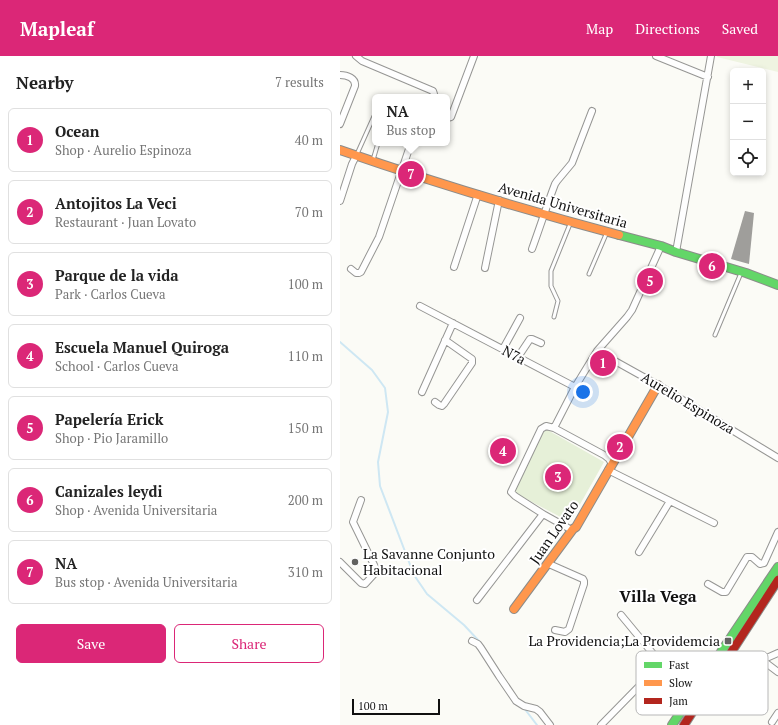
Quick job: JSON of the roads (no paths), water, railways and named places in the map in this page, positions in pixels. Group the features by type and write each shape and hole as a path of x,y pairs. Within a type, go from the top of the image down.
{"street":[{"path":"356,56 362,61 433,91 434,94"},
{"path":"450,117 474,56"},
{"path":"656,56 708,76"},
{"path":"676,252 711,56"},
{"path":"340,75 347,75 354,79 356,83 340,124"},
{"path":"532,249 546,206 557,181 572,163 592,111"},
{"path":"351,269 356,273 361,272 376,244 410,146"},
{"name":"Avenida Universitaria","path":"340,150 401,172 499,200 544,215 661,246 676,252 742,271 778,285"},
{"path":"340,201 356,156"},
{"path":"454,267 478,194"},
{"path":"485,268 499,200"},
{"path":"554,428 597,351 632,310 661,246"},
{"name":"N7a","path":"420,306 576,387"},
{"path":"503,349 520,318"},
{"path":"422,392 452,323"},
{"path":"518,357 530,339 532,338 541,344"},
{"path":"435,402 442,406 444,404 472,363 472,359 445,340"},
{"name":"Aurelio Espinoza","path":"597,351 658,385 778,458"},
{"name":"Juan Lovato","path":"514,609 576,527 658,385"},
{"path":"573,529 570,529 544,514 511,492 541,429 546,426 554,428 604,455 609,460 610,467 670,501 714,523"},
{"path":"340,562 363,584 365,584 376,572 376,569 353,522 361,500"},
{"path":"639,552 670,501"},
{"path":"477,600 544,514"},
{"path":"708,584 722,592 726,592 747,557 752,557 760,564 764,563 778,532"},
{"path":"548,564 584,581 569,629 565,632 555,630"},
{"path":"722,651 778,567"},
{"path":"733,651 778,580"},
{"path":"621,614 651,651"},
{"path":"472,641 478,644 481,648 516,701 524,706 536,709 550,725"},
{"path":"768,657 778,653"},
{"path":"768,664 778,672"},
{"path":"601,725 636,689"},
{"path":"772,722 778,713"},
{"path":"672,725 679,715"},
{"path":"684,725 691,715"}],"lane":[{"path":"356,156 372,121"},
{"path":"373,162 377,146"},
{"path":"554,318 558,301 551,286 550,271 571,222"},
{"path":"589,274 607,232"},
{"path":"715,335 742,271"}],"waterway":[{"path":"340,342 372,370 385,388 388,412 378,462 380,486 414,575 427,594 464,625 479,641"},
{"path":"524,708 537,725"}],"place":[{"name":"NA","path":"411,174"},
{"name":"Canizales leydi","path":"712,266"},
{"name":"Papelería Erick","path":"650,281"},
{"name":"Ocean","path":"603,363"},
{"name":"Antojitos La Veci","path":"620,447"},
{"name":"Escuela Manuel Quiroga","path":"503,451"},
{"name":"Parque de la vida","path":"558,477"},
{"name":"La Savanne Conjunto Habitacional","path":"355,562"},
{"name":"La Providencia;La Providemcia","path":"728,641"}],"district":[{"name":"Villa Vega","path":"658,596"}]}
